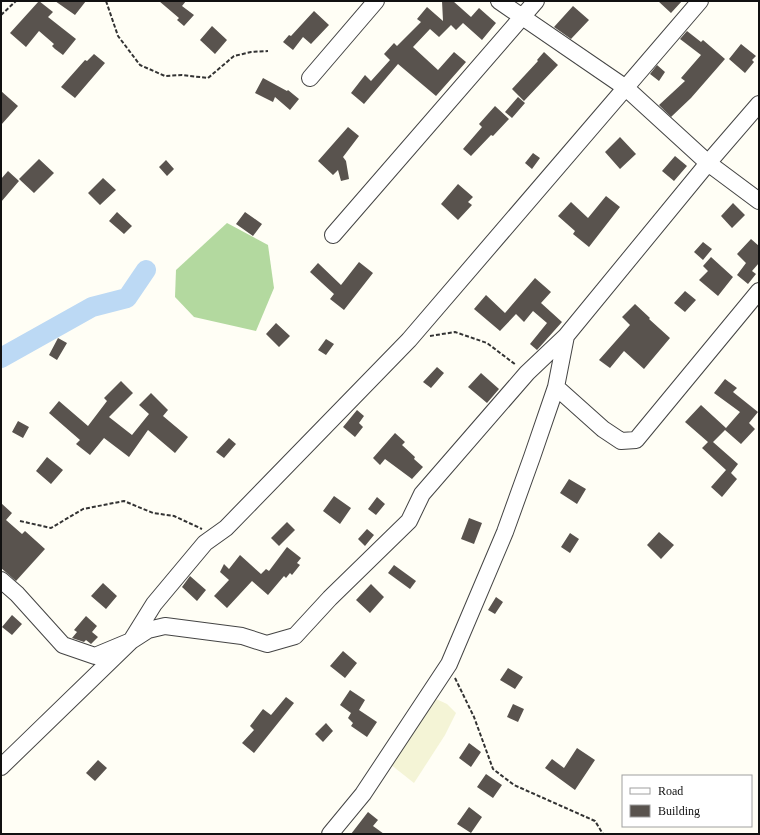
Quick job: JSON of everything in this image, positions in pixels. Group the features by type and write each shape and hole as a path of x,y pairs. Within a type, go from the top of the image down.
{"street":[{"path":"310,78 376,1"},
{"path":"499,1 521,18 626,88 708,163 759,201"},
{"path":"333,235 536,1"},
{"path":"1,767 131,641 154,604 205,543 226,528 409,340 700,1"},
{"path":"1,580 17,594 63,645 95,656 131,641 148,630 165,626 242,636 267,644 295,636 330,598 409,521 422,494 527,373 566,336 708,163 759,104"},
{"path":"556,387 603,429 621,441 636,440 759,291"},
{"path":"330,834 363,794 448,664 505,532 556,387 566,336"}],"path":[{"path":"1,15 16,1"},
{"path":"106,1 118,36 140,64 165,76 182,75 208,78 234,56 251,52 268,51"},
{"path":"409,340 455,332 488,343 527,373"},
{"path":"20,521 51,528 83,509 124,501 152,513 174,516 205,530"},
{"path":"448,664 474,717 493,769 514,785 595,821 603,834"}],"green space":[{"path":"227,223 268,245 274,288 256,331 194,317 175,297 176,270"},
{"path":"434,698 447,704 456,713 445,735 414,783 390,764"}],"building":[{"path":"39,1 53,12 48,17 76,39 63,55 52,46 54,44 39,31 26,47 10,33"},
{"path":"55,1 86,1 75,15"},
{"path":"159,1 186,1 182,6 194,15 184,26 177,20 179,18"},
{"path":"442,1 453,1 471,17 479,8 496,23 482,40 463,23 456,30 451,25 439,37 430,29 413,47 438,70 454,52 466,62 436,96 398,64 364,104 351,93 365,75 371,81 390,60 384,54 394,43 397,46 421,22 417,19 427,7 443,21"},
{"path":"658,1 682,1 671,13"},
{"path":"573,6 589,20 571,39 554,27"},
{"path":"314,11 329,25 311,44 303,37 293,50 283,42 289,35 291,36"},
{"path":"212,26 227,40 215,54 200,40"},
{"path":"687,31 701,42 703,40 725,59 691,98 671,117 659,105 685,81 681,78 701,55 680,39"},
{"path":"741,44 756,56 752,60 754,62 745,73 729,59"},
{"path":"544,52 558,65 524,101 512,89 538,61 537,60"},
{"path":"94,54 105,63 75,98 61,87 85,60 87,61"},
{"path":"657,65 665,72 659,81 650,74"},
{"path":"263,78 287,91 288,90 299,99 290,110 275,97 273,102 255,93"},
{"path":"1,91 18,106 1,125"},
{"path":"518,97 525,103 512,118 505,112"},
{"path":"495,106 509,119 471,156 463,149 482,127 479,124"},
{"path":"348,127 359,136 343,157 346,161 349,179 341,181 338,170 333,175 318,161"},
{"path":"620,137 636,154 620,169 605,152"},
{"path":"533,153 540,158 532,169 525,163"},
{"path":"675,156 687,166 674,181 662,171"},
{"path":"39,159 54,173 34,193 19,179"},
{"path":"166,160 174,169 167,176 159,167"},
{"path":"8,171 19,181 1,202 1,179"},
{"path":"103,178 116,190 100,205 88,193"},
{"path":"458,184 473,197 468,202 472,205 458,220 441,204"},
{"path":"606,196 620,207 589,247 573,234 575,231 558,216 571,202 588,218"},
{"path":"733,203 745,215 732,228 721,216"},
{"path":"117,212 132,226 124,234 109,221"},
{"path":"245,212 262,224 253,236 236,224"},
{"path":"751,239 759,246 759,263 752,271 756,274 748,284 737,275 746,263 737,254"},
{"path":"703,242 712,249 703,260 694,252"},
{"path":"711,257 733,277 718,296 699,280 708,271 703,266"},
{"path":"359,262 373,273 344,310 330,299 334,294 310,272 318,263 341,285"},
{"path":"535,278 551,292 541,303 562,322 537,350 530,344 547,323 533,311 524,322 516,314 500,331 474,309 486,295 505,313"},
{"path":"685,291 696,300 685,312 674,303"},
{"path":"635,304 670,338 644,369 624,351 610,368 599,360 630,325 622,317"},
{"path":"276,323 290,336 279,347 266,334"},
{"path":"58,338 67,343 57,360 49,355"},
{"path":"326,339 334,344 326,355 318,350"},
{"path":"437,367 444,373 431,388 423,382"},
{"path":"481,373 499,389 487,403 468,387"},
{"path":"725,379 737,388 733,392 758,412 749,423 755,429 741,444 725,430 713,442 738,464 731,473 737,479 722,497 711,487 726,470 702,448 708,442 685,422 701,405 726,428 740,412 714,393"},
{"path":"121,381 133,393 109,417 132,435 149,414 139,405 151,393 168,410 163,416 188,437 175,453 148,430 129,457 104,438 90,455 76,444 80,440 49,413 59,401 88,426 107,401 104,398"},
{"path":"357,410 364,416 359,423 363,427 355,437 343,427"},
{"path":"18,421 29,427 23,438 12,432"},
{"path":"395,433 405,442 402,445 423,467 412,479 385,459 380,465 373,458"},
{"path":"229,438 236,444 224,458 216,452"},
{"path":"47,457 63,470 51,484 36,471"},
{"path":"569,479 586,489 577,504 560,493"},
{"path":"334,496 351,508 340,524 323,511"},
{"path":"377,497 385,504 376,515 368,509"},
{"path":"1,503 12,513 6,520 22,534 25,531 45,549 16,581 1,568"},
{"path":"469,518 482,523 474,544 461,539"},
{"path":"287,522 295,530 279,546 271,538"},
{"path":"367,529 374,535 365,546 358,539"},
{"path":"659,532 674,545 661,559 647,545"},
{"path":"570,533 579,539 570,553 561,547"},
{"path":"287,547 301,558 297,563 300,565 292,575 290,573 286,578 284,576 268,595 252,581 227,608 214,596 229,580 220,572 224,564 229,569 240,555 261,574 266,569 269,571"},
{"path":"394,565 416,581 410,589 388,573"},
{"path":"190,576 206,590 197,601 182,587"},
{"path":"103,583 117,596 106,609 91,596"},
{"path":"371,584 384,597 370,613 356,600"},
{"path":"496,597 503,602 495,614 488,610"},
{"path":"12,615 22,624 12,635 2,627"},
{"path":"86,616 97,626 92,632 98,637 91,644 86,640 84,642 72,638 77,632 74,630"},
{"path":"343,651 357,663 345,678 330,666"},
{"path":"508,668 523,677 515,689 500,680"},
{"path":"350,690 365,700 359,710 377,722 367,737 351,726 353,723 348,718 351,713 340,705"},
{"path":"286,697 294,703 254,753 242,743 254,730 250,726 263,709 271,715"},
{"path":"513,704 524,709 518,722 507,717"},
{"path":"326,723 333,731 323,742 315,734"},
{"path":"469,743 481,752 471,767 459,758"},
{"path":"577,748 595,760 575,790 545,768 552,759 564,768"},
{"path":"98,760 107,768 95,781 86,773"},
{"path":"486,774 502,785 493,798 477,787"},
{"path":"469,807 482,817 471,833 457,824"},
{"path":"368,812 378,820 373,826 384,834 351,834"}],"waterway":[{"path":"1,358 92,307 127,298 146,270"}]}
